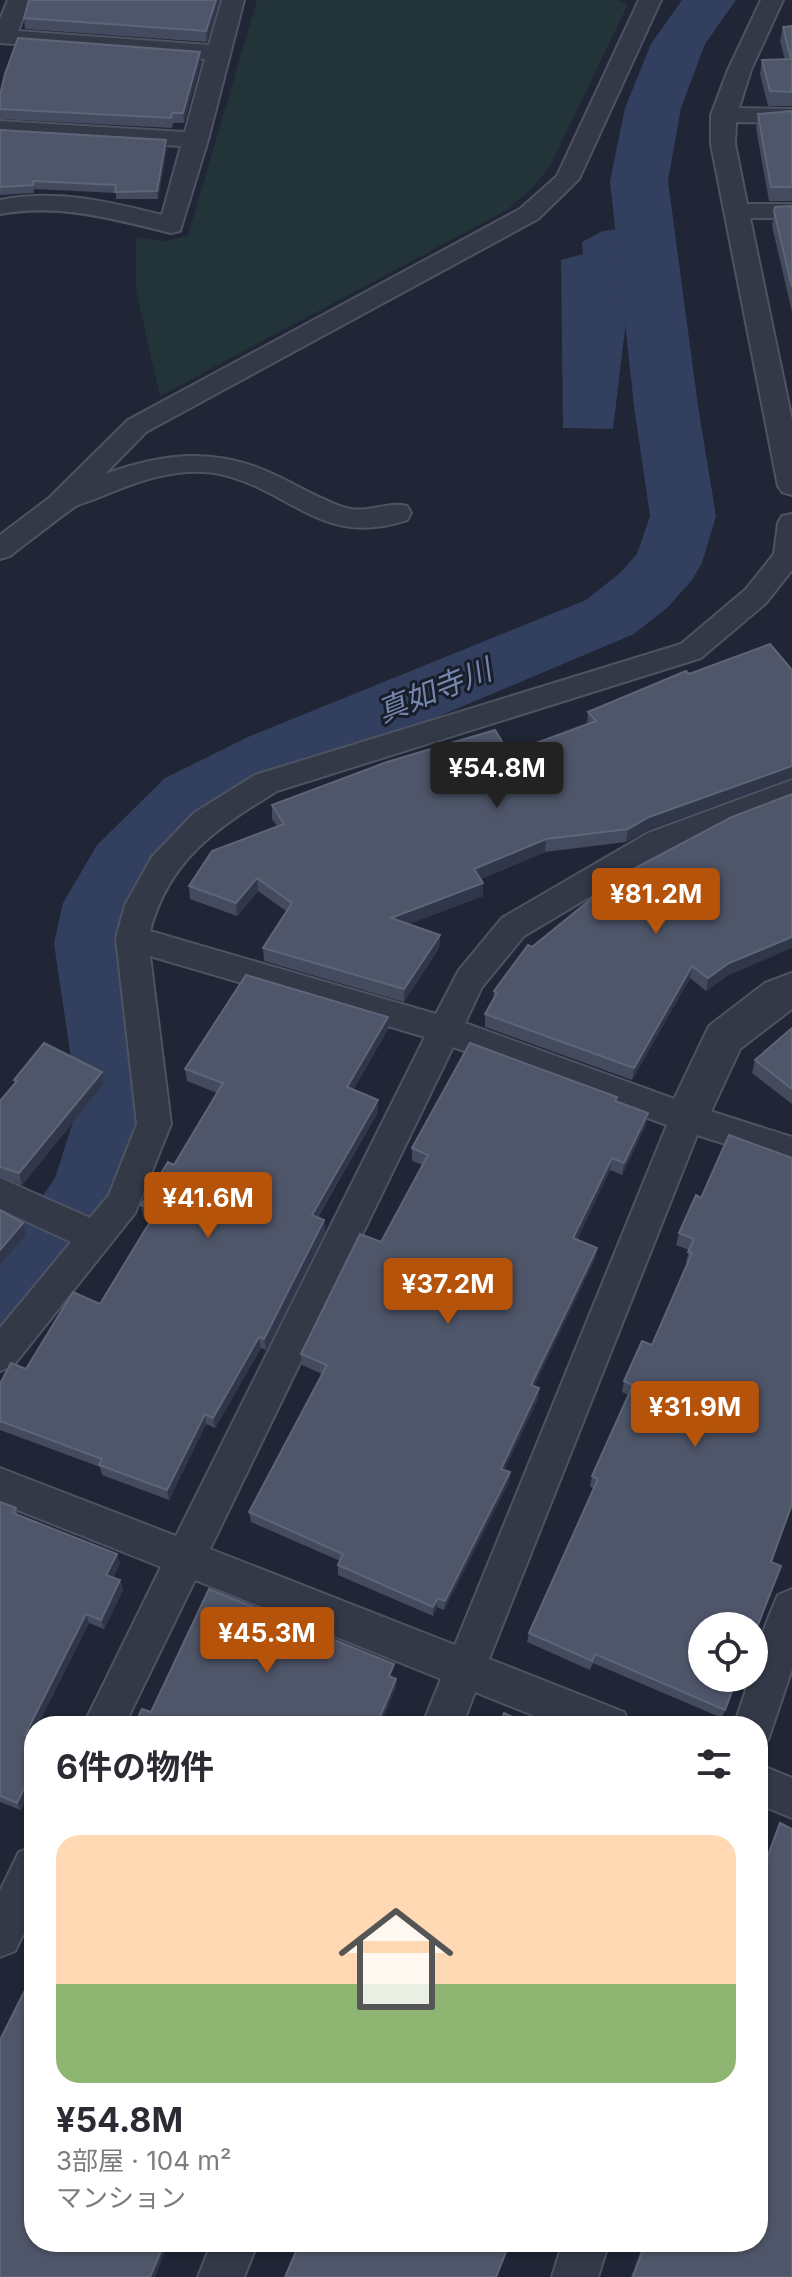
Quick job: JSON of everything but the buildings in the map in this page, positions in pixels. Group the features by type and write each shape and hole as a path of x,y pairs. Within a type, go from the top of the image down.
{"street":[{"path":"19,0 2,42 220,53"},
{"path":"0,207 30,202 75,205 171,226 233,0"},
{"path":"0,549 59,505 137,426 529,214 567,179 650,0"},
{"path":"772,0 770,29 739,70 723,115 723,144 737,211 768,320 792,486"},
{"path":"723,115 792,116"},
{"path":"0,128 196,140"},
{"path":"737,211 792,211"},
{"path":"59,505 124,476 180,464 224,465 344,517 369,520 397,513"},
{"path":"0,1355 123,1203 154,1124 132,938 141,905 163,865 205,821 266,783 691,651 756,596 788,556 792,523"},
{"path":"108,1716 470,979 513,927 659,841 792,791"},
{"path":"132,938 445,1030 687,1118 792,1151"},
{"path":"446,1716 706,1071 724,1038 780,995 792,990"},
{"path":"0,1193 96,1237"},
{"path":"0,1485 585,1716"},
{"path":"757,1716 792,1608"},
{"path":"768,1788 792,1798"},
{"path":"0,1936 24,1887"},
{"path":"221,2277 231,2252"},
{"path":"575,2277 583,2252"}],"shaded area":[{"path":"257,0 617,0 628,4 550,166 533,187 507,210 160,396 136,290 136,237 164,241 188,236"}],"water":[{"path":"621,229 628,304 613,429 563,428 561,260 583,254 582,242 603,231"}],"waterway":[{"name":"真如寺川","path":"0,1313 63,1236 92,1191 119,1106 93,943 101,903 124,865 191,798 276,755 610,617 644,590 668,563 683,516 666,406 639,181 653,108 678,44 709,0"}]}
